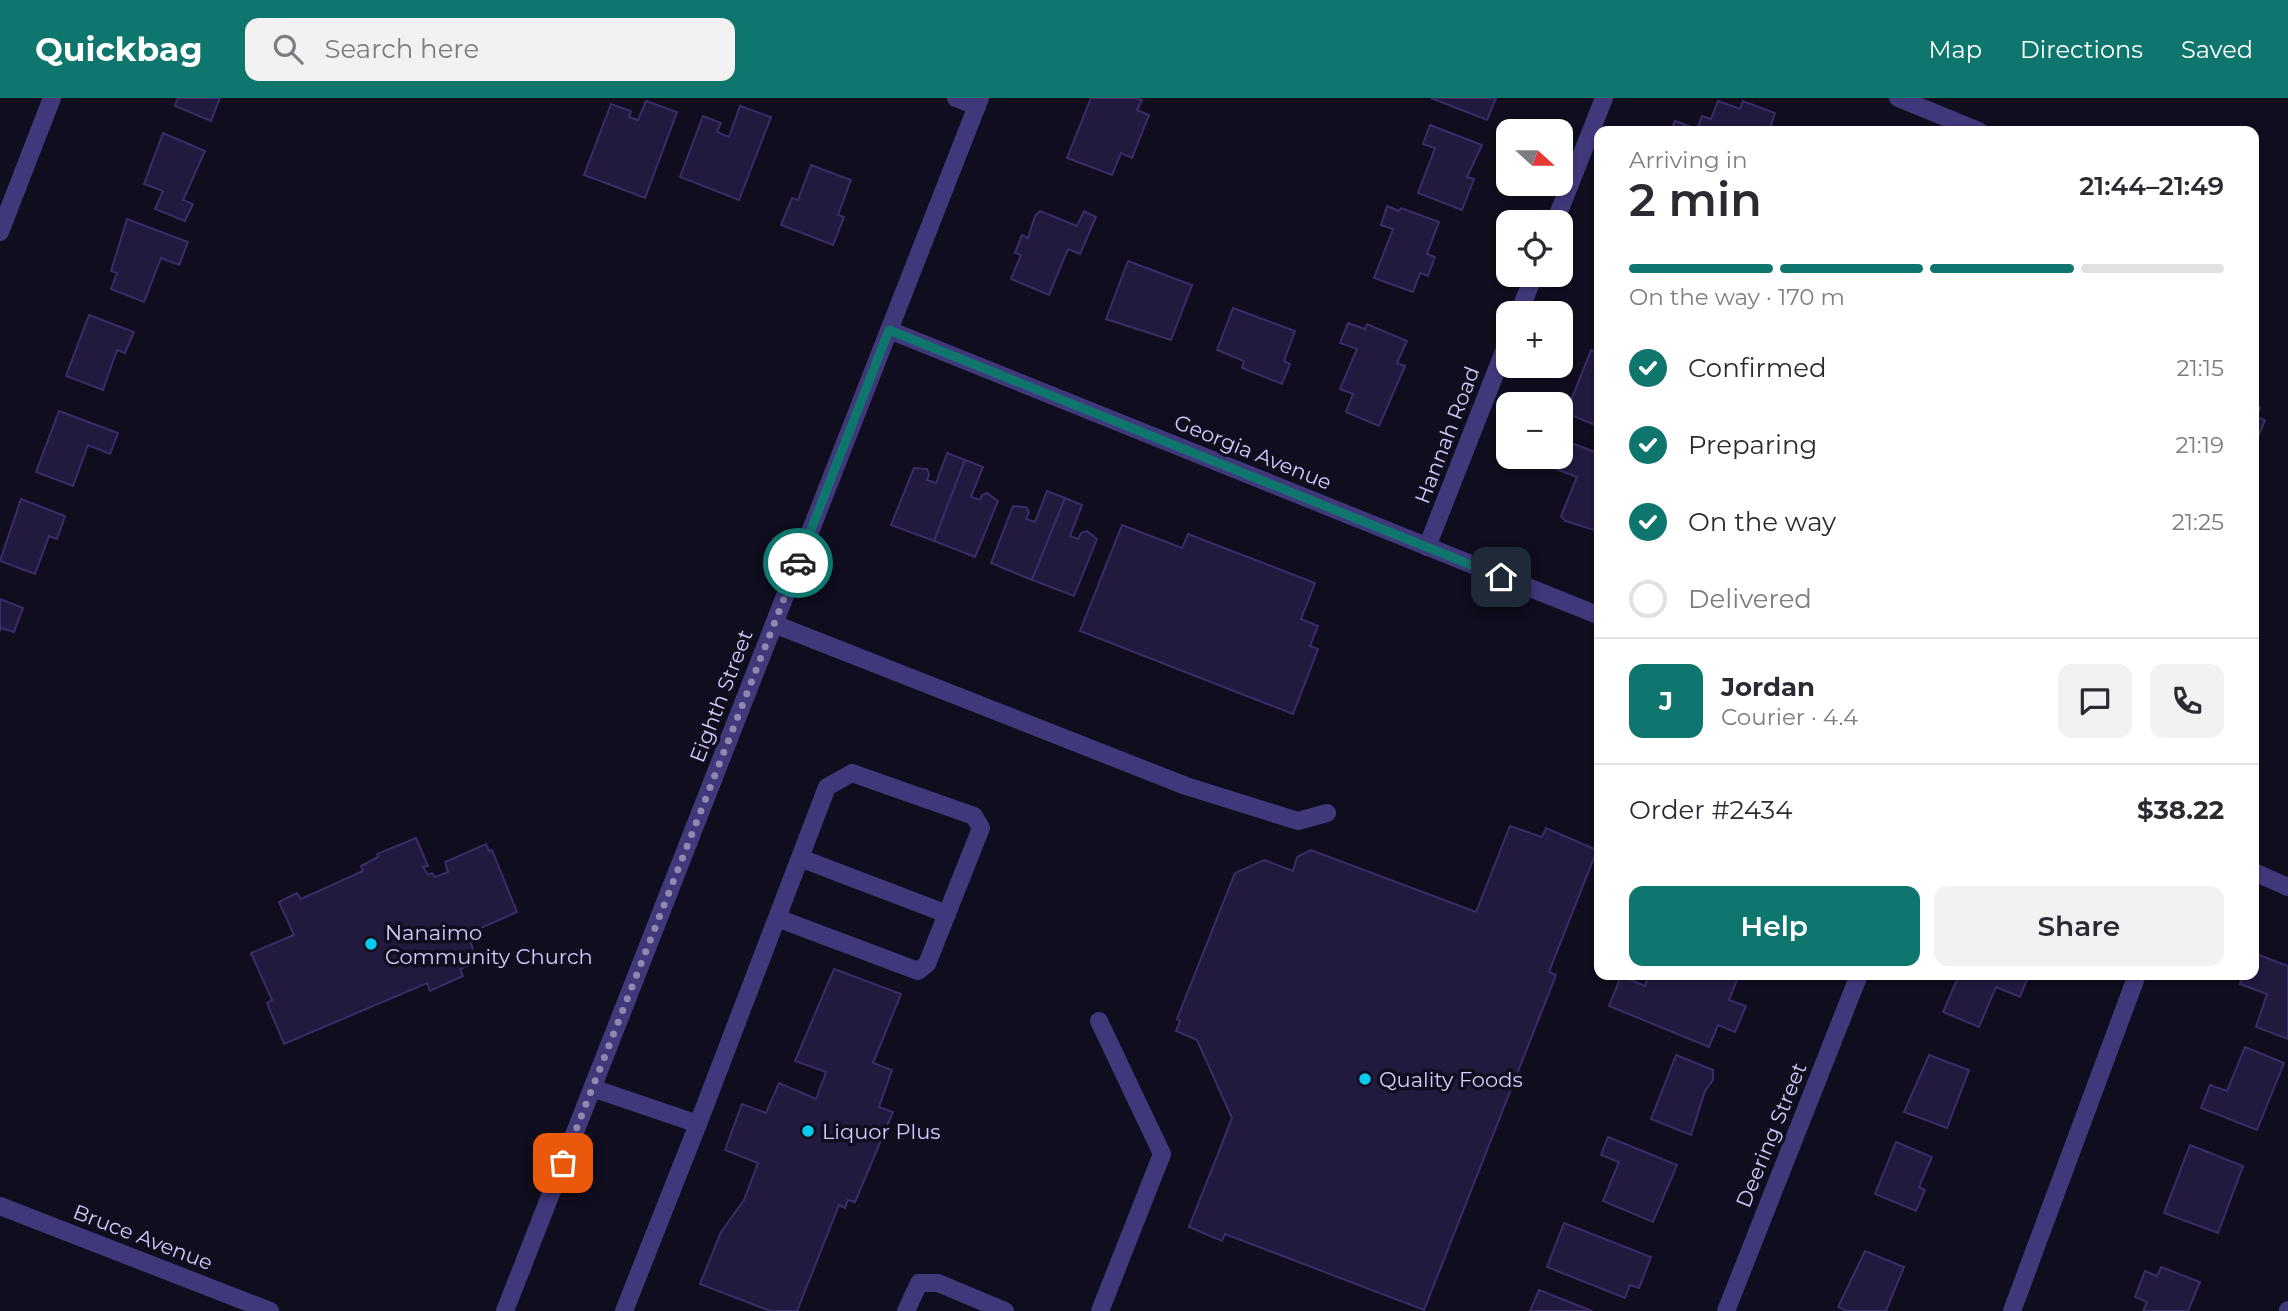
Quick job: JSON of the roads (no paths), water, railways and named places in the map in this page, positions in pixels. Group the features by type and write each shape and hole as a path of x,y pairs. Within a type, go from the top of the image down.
{"street":[{"path":"0,232 52,98"},
{"path":"956,98 978,102"},
{"path":"1560,210 1604,98"},
{"path":"1898,98 1967,126"},
{"name":"Eighth Street","path":"505,1311 978,102"},
{"name":"Georgia Avenue","path":"889,330 1594,614"},
{"name":"Hannah Road","path":"1427,547 1496,372"},
{"path":"774,624 1186,786 1298,821 1327,814"},
{"path":"631,1308 698,1124 827,787 852,773 974,816 981,828 927,964 918,971 777,918"},
{"path":"800,858 947,914"},
{"path":"2259,874 2288,887"},
{"name":"Deering Street","path":"1726,1311 1857,980"},
{"path":"2012,1311 2135,980"},
{"path":"1099,1021 1162,1154 1100,1311"},
{"path":"592,1088 698,1124"},
{"name":"Bruce Avenue","path":"0,1206 270,1311"},
{"path":"906,1311 919,1283 938,1283 1005,1311"}],"place":[{"name":"Nanaimo Community Church","path":"371,944"},
{"name":"Quality Foods","path":"1365,1079"},
{"name":"Liquor Plus","path":"808,1131"}]}
